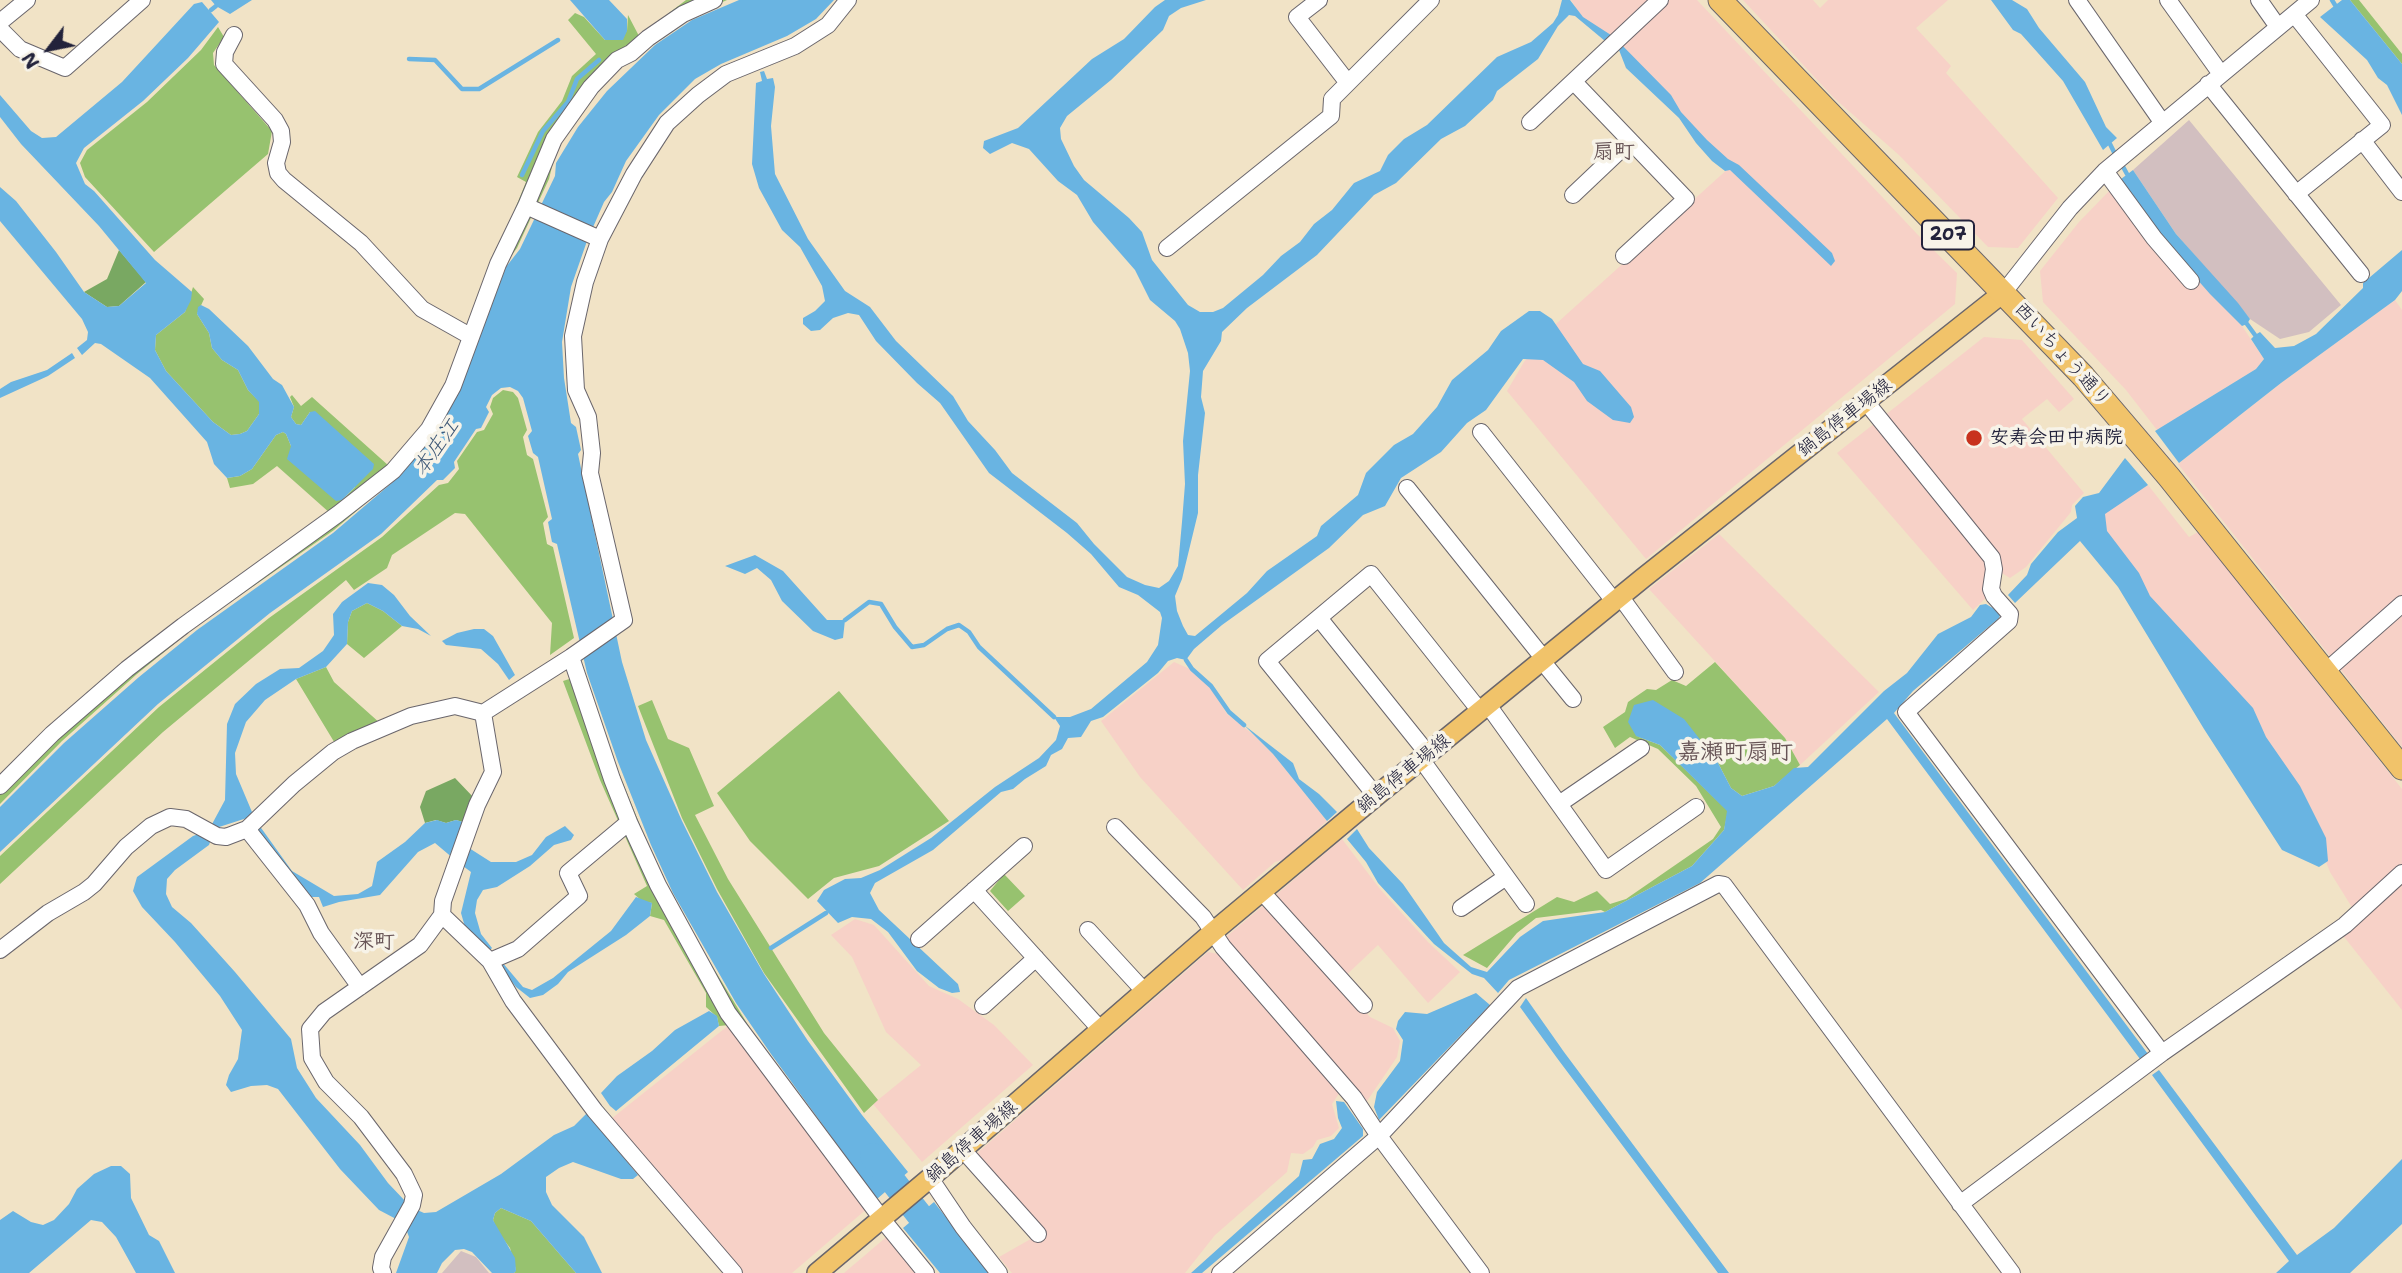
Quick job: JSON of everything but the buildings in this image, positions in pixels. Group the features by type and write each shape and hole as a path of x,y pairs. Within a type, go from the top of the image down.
{"highway":[{"name":"西いちょう通り","path":"1720,0 2092,386 2326,671 2402,768"}],"main road":[{"name":"鍋島停車場線","path":"820,1272 1213,932 1376,796 1617,599 2004,292"}],"street":[{"path":"0,22 27,0"},
{"path":"0,29 20,49 65,68 142,0"},
{"path":"0,786 52,734 127,669 393,471 429,429 453,386 498,264 554,139 591,87 617,60 631,53 683,14 714,0"},
{"path":"0,950 48,913 94,884 126,847 151,826 170,817 186,819 226,837 247,829 332,752 411,716 455,706 482,713 624,620 590,473 593,453 588,416 576,390 573,336 585,282 600,239 634,174 667,123 698,94 726,74 795,46 828,25 848,0"},
{"path":"1319,0 1297,17 1348,83"},
{"path":"1167,248 1331,116 1332,99 1431,0"},
{"path":"1530,122 1660,0"},
{"path":"2077,0 2162,122"},
{"path":"2168,0 2215,79 2297,194 2361,274"},
{"path":"2259,0 2278,27"},
{"path":"2004,292 2070,208 2105,171 2311,0"},
{"path":"2294,13 2382,125 2297,194"},
{"path":"234,35 225,52 224,64 275,120 281,131 282,142 276,163 278,173 361,243 422,309 470,337"},
{"path":"1574,82 1686,199 1624,256"},
{"path":"2362,140 2402,192"},
{"path":"1573,195 1630,141"},
{"path":"2105,171 2154,238 2190,281"},
{"path":"526,206 600,239"},
{"path":"1866,401 1992,558 1994,569 1991,589 2010,614 2009,621 1906,712 2162,1054"},
{"path":"1481,432 1675,672"},
{"path":"1407,488 1573,699"},
{"path":"1376,796 1267,662 1371,574 1484,708 1559,804 1606,870 1696,807"},
{"path":"2326,671 2402,604"},
{"path":"1319,618 1425,756 1526,904"},
{"path":"571,657 629,822 658,885 728,1013 882,1219 926,1273"},
{"path":"383,1273 383,1257 412,1205 414,1195 404,1174 361,1117 326,1082 312,1058 310,1029 324,1012 421,945 442,915 443,901 477,805 493,772 482,713"},
{"path":"1559,804 1641,748"},
{"path":"490,961 518,948 579,896 568,873 629,822"},
{"path":"1115,827 1203,917 1223,947 1354,1098 1481,1273"},
{"path":"247,829 307,905 321,933 360,987"},
{"path":"919,939 1024,846"},
{"path":"1961,1204 2162,1054 2345,925 2402,873"},
{"path":"1461,908 1506,877"},
{"path":"1220,1273 1379,1136 1518,988 1718,884 1724,885 2012,1273"},
{"path":"974,890 1101,1030"},
{"path":"1262,892 1364,1005"},
{"path":"442,915 490,961 513,1001 595,1111 734,1273"},
{"path":"1088,930 1145,992"},
{"path":"983,1006 1036,958"},
{"path":"963,1150 1038,1234"},
{"path":"930,1178 999,1273"}],"shaded area":[{"path":"1571,0 1697,0 1957,273 1955,304 1646,559 1507,391 1524,362 1557,323 1730,167 1609,36 1583,19"},
{"path":"1743,0 1813,0 1820,8 1828,0 1948,0 1916,28 1951,66 1946,73 2058,198 2018,248 1988,247 1899,155 1834,98"},
{"path":"2189,120 2341,305 2309,332 2280,339 2250,319 2176,234 2133,170"},
{"path":"2112,188 2242,326 2264,359 2256,369 2157,430 2126,390 2043,302 2040,271 2079,222"},
{"path":"2395,300 2402,310 2402,747 2178,464 2281,383"},
{"path":"1984,337 2022,340 2074,399 2059,412 2047,399 2022,419 2084,493 2026,567 2010,578 1992,567 1988,596 1973,610 1837,453"},
{"path":"2148,485 2189,537 2198,532 2402,789 2402,1010 2341,933 2353,909 2330,872 2310,822 2143,597 2095,516"},
{"path":"1719,534 1879,692 1800,765 1785,738 1649,589"},
{"path":"1174,662 1190,669 1210,687 1227,714 1273,754 1327,821 1283,860 1275,862 1243,890 1140,777 1101,721"},
{"path":"1342,839 1380,889 1428,942 1460,972 1428,1003 1378,945 1339,982 1370,1017 1393,1028 1400,1041 1397,1057 1365,1104 1229,947 1226,937"},
{"path":"855,919 874,925 929,986 958,999 994,1025 1033,1065 922,1162 873,1104 921,1065 886,1032 852,957 831,935"},
{"path":"1208,952 1218,954 1340,1092 1332,1104 1339,1128 1331,1136 1317,1140 1313,1147 1303,1154 1291,1153 1287,1172 1215,1235 1185,1273 1012,1273 999,1257 1043,1232 975,1155"},
{"path":"729,1025 869,1207 792,1273 739,1273 611,1119"},
{"path":"897,1228 933,1273 844,1273"},
{"path":"461,1251 476,1257 489,1273 442,1273"}],"green space":[{"path":"686,0 727,0 688,18 652,41 605,79 558,142 549,179 517,248 504,266 459,387 400,474 334,530 199,624 137,674 62,741 0,804 0,776 331,514 277,466 253,484 230,488 227,478 240,476 252,469 276,435 283,432 291,446 342,500 355,487 310,412 301,425 296,424 291,417 294,407 290,397 292,395 301,406 312,397 389,466 425,425 448,381 461,342 526,182 517,177 538,132 562,101 572,76 596,54 568,20 575,13 584,17 605,40 627,31 628,15 639,36"},
{"path":"2350,0 2359,0 2402,54 2402,64"},
{"path":"218,27 224,37 213,53 214,65 272,131 268,154 154,252 85,177 80,163 87,150 147,102 201,50"},
{"path":"119,250 146,282 119,306 107,307 84,292 107,279"},
{"path":"193,287 204,299 197,314 209,333 212,348 222,360 238,370 248,390 259,401 259,414 247,431 240,434 231,435 213,422 166,371 155,350 156,335 185,312"},
{"path":"503,390 513,392 518,398 527,430 523,437 527,455 533,459 548,517 543,523 547,544 553,547 574,638 550,655 552,623 465,514 455,513 392,555 387,568 354,590 346,580 163,732 0,884 0,856 159,707 269,618 382,537 439,485 448,483 459,469 457,461 477,432 484,430 493,414 490,407 493,398"},
{"path":"367,603 383,611 402,626 364,658 347,644 348,622 352,611"},
{"path":"1715,662 1785,738 1800,765 1774,786 1742,796 1731,788 1717,761 1636,736 1660,745 1728,811 1724,830 1692,866 1605,912 1601,910 1536,918 1517,933 1487,968 1463,955 1557,897 1574,902 1597,891 1610,904 1626,899 1713,839 1721,827 1696,786 1658,749 1630,737 1615,748 1603,727 1625,712 1628,702 1647,689 1656,690 1672,680 1686,686"},
{"path":"326,667 334,682 381,724 336,745 296,679"},
{"path":"585,674 614,761 677,908 765,1053 729,1025 719,1026 717,1017 706,1007 706,993 664,920 650,916 652,903 642,901 634,894 647,886 600,780 563,681"},
{"path":"839,691 949,821 879,866 834,878 808,899 750,841 717,793"},
{"path":"652,700 668,739 689,748 714,806 695,815 728,879 824,1033 878,1100 864,1113 764,973 717,889 682,818 638,706"},
{"path":"455,778 475,799 463,822 456,820 446,823 436,820 425,823 420,807 426,791"},
{"path":"1004,874 1025,896 1008,911 990,891"},
{"path":"501,1208 531,1221 576,1273 514,1273 516,1270 510,1248 493,1220 495,1213"}],"water":[{"path":"211,0 252,0 230,14"},
{"path":"570,0 609,0 627,19 627,31 623,40 605,40"},
{"name":"本庄江","path":"739,0 834,0 816,19 787,36 721,64 695,79 659,115 626,161 612,192 604,202 571,287 562,342 564,378 571,423 576,427 581,450 578,454 622,662 646,740 717,892 764,974 808,1041 908,1172 877,1199 736,1003 673,893 651,845 587,673 557,544 552,542 548,522 552,519 538,457 533,453 528,436 532,431 523,398 518,391 510,387 501,388 492,395 486,407 489,412 481,428 476,429 454,462 455,468 443,480 437,480 381,534 270,613 158,704 0,852 0,807 64,743 197,630 333,533 400,476 435,435 460,389 506,267 520,249 555,176 556,163 578,127 607,91 655,45 692,20"},
{"path":"1165,0 1206,0 1181,8 1169,16 1163,30 1111,80 1067,116 1060,128 1061,139 1084,180 1142,232 1152,260 1188,305 1200,312 1213,312 1223,308 1263,275 1281,256 1300,242 1314,224 1332,210 1354,183 1380,171 1388,155 1404,139 1427,125 1497,57 1531,42 1553,23 1562,0 1570,0 1583,17 1614,37 1671,95 1681,112 1707,140 1775,199 1832,253 1835,261 1831,266 1730,170 1725,171 1712,161 1679,118 1626,68 1619,50 1612,42 1605,41 1575,16 1569,15 1558,26 1538,59 1497,91 1493,100 1465,126 1441,139 1396,183 1374,195 1317,255 1247,308 1222,332 1221,341 1203,371 1201,397 1205,413 1198,475 1198,513 1182,579 1175,596 1183,626 1188,635 1195,636 1247,593 1267,571 1317,536 1321,526 1358,495 1366,473 1394,445 1413,434 1437,407 1452,380 1488,350 1501,331 1529,311 1540,311 1552,319 1583,364 1600,371 1631,407 1634,417 1630,423 1613,420 1587,401 1574,382 1543,360 1523,359 1486,410 1467,423 1441,452 1401,478 1385,506 1363,515 1329,548 1222,625 1194,649 1186,660 1177,658 1168,661 1158,673 1103,717 1091,721 1081,737 1068,738 1062,749 1051,755 1046,766 1013,789 1001,792 933,850 875,883 870,893 879,910 958,984 960,992 952,993 939,988 917,971 888,932 871,919 852,917 838,923 817,901 824,890 845,879 861,878 880,870 931,838 995,787 1039,758 1056,740 1060,726 1054,717 1070,717 1091,709 1147,662 1158,645 1162,618 1160,612 1138,595 1119,587 1091,554 1067,533 989,473 940,403 876,341 859,315 848,313 833,318 820,330 811,331 803,324 803,318 825,301 822,286 800,247 782,230 759,188 752,164 756,83 762,81 760,72 764,71 767,79 773,78 775,87 771,126 775,174 808,239 845,291 870,307 896,341 953,396 968,421 1012,473 1077,523 1127,577 1159,588 1169,581 1178,566 1182,522 1185,484 1183,441 1190,371 1188,353 1180,329 1175,321 1150,300 1135,270 1093,222 1077,195 1058,181 1029,149 1012,143 990,154 983,148 984,141 1018,128 1092,59 1124,39"},
{"path":"1991,0 2012,0 2027,9 2039,28 2085,82 2106,127 2117,138 2103,150 2063,81 2021,34 2013,30"},
{"path":"2342,0 2350,0 2402,64 2402,115 2387,85 2378,78 2367,60 2320,17"},
{"path":"202,2 219,22 188,58 143,101 84,148 76,163 85,184 155,260 192,292 185,312 156,335 155,350 166,371 213,422 231,435 247,431 259,414 259,402 248,390 238,370 222,360 212,348 209,333 197,314 201,305 209,309 248,346 273,379 282,385 294,407 291,417 296,424 301,425 310,412 315,411 374,464 373,469 342,500 336,501 287,459 291,446 283,432 276,435 252,469 240,476 227,478 214,464 207,442 150,378 101,344 95,343 82,355 77,348 87,340 88,332 82,319 0,221 0,187 16,201 84,292 107,307 119,306 146,283 99,226 21,144 0,117 0,95 31,131 42,138 56,137 122,82 194,4"},
{"path":"2133,170 2176,234 2250,319 2247,324 2242,326 2210,294 2159,236 2121,179"},
{"path":"2402,250 2402,291 2395,300 2281,383 2179,463 2155,431 2256,369 2264,359 2251,339 2255,335 2260,332 2275,348 2294,346 2316,334 2363,288 2363,283"},
{"path":"72,353 75,358 48,376 0,398 0,389 11,382 47,370"},
{"path":"2125,458 2148,485 2105,514 2107,531 2139,573 2150,596 2253,708 2266,737 2300,786 2326,838 2328,861 2319,867 2282,850 2204,729 2118,587 2080,541 2015,603 2008,595 2027,575 2031,564 2058,532 2077,518 2075,506 2083,497 2099,493"},
{"path":"755,555 783,571 827,620 845,620 843,638 835,640 813,631 782,601 771,580 757,568 745,574 725,566"},
{"path":"368,583 382,585 394,595 410,616 431,636 418,629 402,626 383,611 367,603 352,611 348,622 347,644 326,667 296,679 265,700 246,722 235,753 236,774 252,812 250,817 216,828 211,826 225,800 227,724 235,704 256,684 280,669 299,668 323,651 334,635 333,614 342,602"},
{"path":"1986,604 2001,613 1999,618 1913,691 1894,713 2148,1054 2140,1059 1887,719 1700,883 1509,980 1498,993 1484,978 1472,974 1434,944 1378,883 1366,862 1347,839 1357,829 1369,848 1403,884 1444,943 1471,967 1487,972 1520,937 1543,921 1605,912 1692,866 1724,830 1727,811 1660,745 1636,736 1628,722 1634,705 1653,700 1684,719 1717,761 1731,788 1742,796 1774,786 1794,768 1808,767 1884,691 1907,673 1938,634 1971,617 1980,605"},
{"path":"484,629 493,636 515,675 509,680 498,664 481,649 446,645 442,641 457,633"},
{"path":"1244,725 1293,763 1299,779 1337,812 1327,821 1273,754"},
{"path":"437,820 446,823 456,820 463,822 454,859 435,843 418,852 380,895 323,907 319,897 310,897 254,832 259,825 292,871 334,896 358,894 372,886 377,862 405,842 425,823"},
{"path":"565,826 574,835 571,840 554,845 530,866 497,887 483,890 477,900 475,913 481,934 492,948 489,951 465,927 461,913 471,872 463,866 469,848 491,862 516,862 532,855 546,837"},
{"path":"202,833 211,839 209,845 167,879 166,894 172,907 191,923 291,1039 297,1068 316,1098 360,1145 388,1183 407,1203 398,1220 379,1210 340,1169 278,1089 267,1085 251,1086 231,1092 226,1085 238,1059 242,1030 220,996 142,907 133,891 137,877 193,836"},
{"path":"636,897 652,903 650,916 626,935 568,972 543,995 530,998 516,987 500,966 502,962 523,987 532,990 553,978 611,931"},
{"path":"1476,993 1490,1005 1379,1120 1374,1107 1377,1092 1400,1061 1403,1040 1396,1029 1398,1021 1405,1012 1427,1014"},
{"path":"1526,998 1729,1273 1718,1273 1557,1058 1520,1007"},
{"path":"709,1011 717,1016 719,1026 616,1111 610,1106 601,1093 617,1076 652,1051 675,1030"},
{"path":"2159,1070 2297,1255 2334,1228 2402,1159 2402,1224 2350,1273 2276,1273 2289,1261 2152,1075"},
{"path":"1336,1101 1344,1102 1363,1129 1363,1136 1202,1273 1191,1273 1299,1176 1303,1160 1312,1159 1320,1144 1334,1139 1342,1128"},
{"path":"587,1113 638,1175 633,1179 621,1179 573,1162 546,1177 546,1192 552,1205 584,1237 602,1273 576,1273 531,1221 501,1208 495,1213 493,1220 515,1258 514,1273 492,1273 472,1252 464,1249 455,1250 442,1263 437,1273 396,1273 409,1237 405,1226 415,1209 424,1213 436,1212 501,1174 554,1135 574,1126"},
{"path":"111,1166 121,1166 130,1174 131,1198 149,1235 159,1241 175,1273 136,1273 116,1237 102,1222 91,1220 29,1273 0,1273 0,1220 13,1211 31,1222 43,1225 54,1220 69,1204 77,1189 94,1174"},
{"path":"934,1202 990,1273 940,1273 903,1228"}],"waterway":[{"path":"2332,0 2335,5"},
{"path":"211,10 216,6"},
{"path":"409,59 435,60 462,89 479,89 558,40"},
{"path":"522,175 543,131 568,102 577,79 599,60"},
{"path":"2110,144 2116,156"},
{"path":"2121,163 2127,174"},
{"path":"2247,324 2255,335"},
{"path":"845,620 869,602 881,604 912,647 924,645 947,629 959,625 1054,717"},
{"path":"1186,660 1211,686 1229,712 1244,725"},
{"path":"771,948 826,913"},
{"path":"873,1156 965,1273"}],"place":[{"name":"安寿会田中病院","path":"1974,438"}],"district":[{"name":"扇町","path":"1614,153"},
{"name":"嘉瀬町扇町","path":"1735,753"},
{"name":"深町","path":"374,943"}]}
